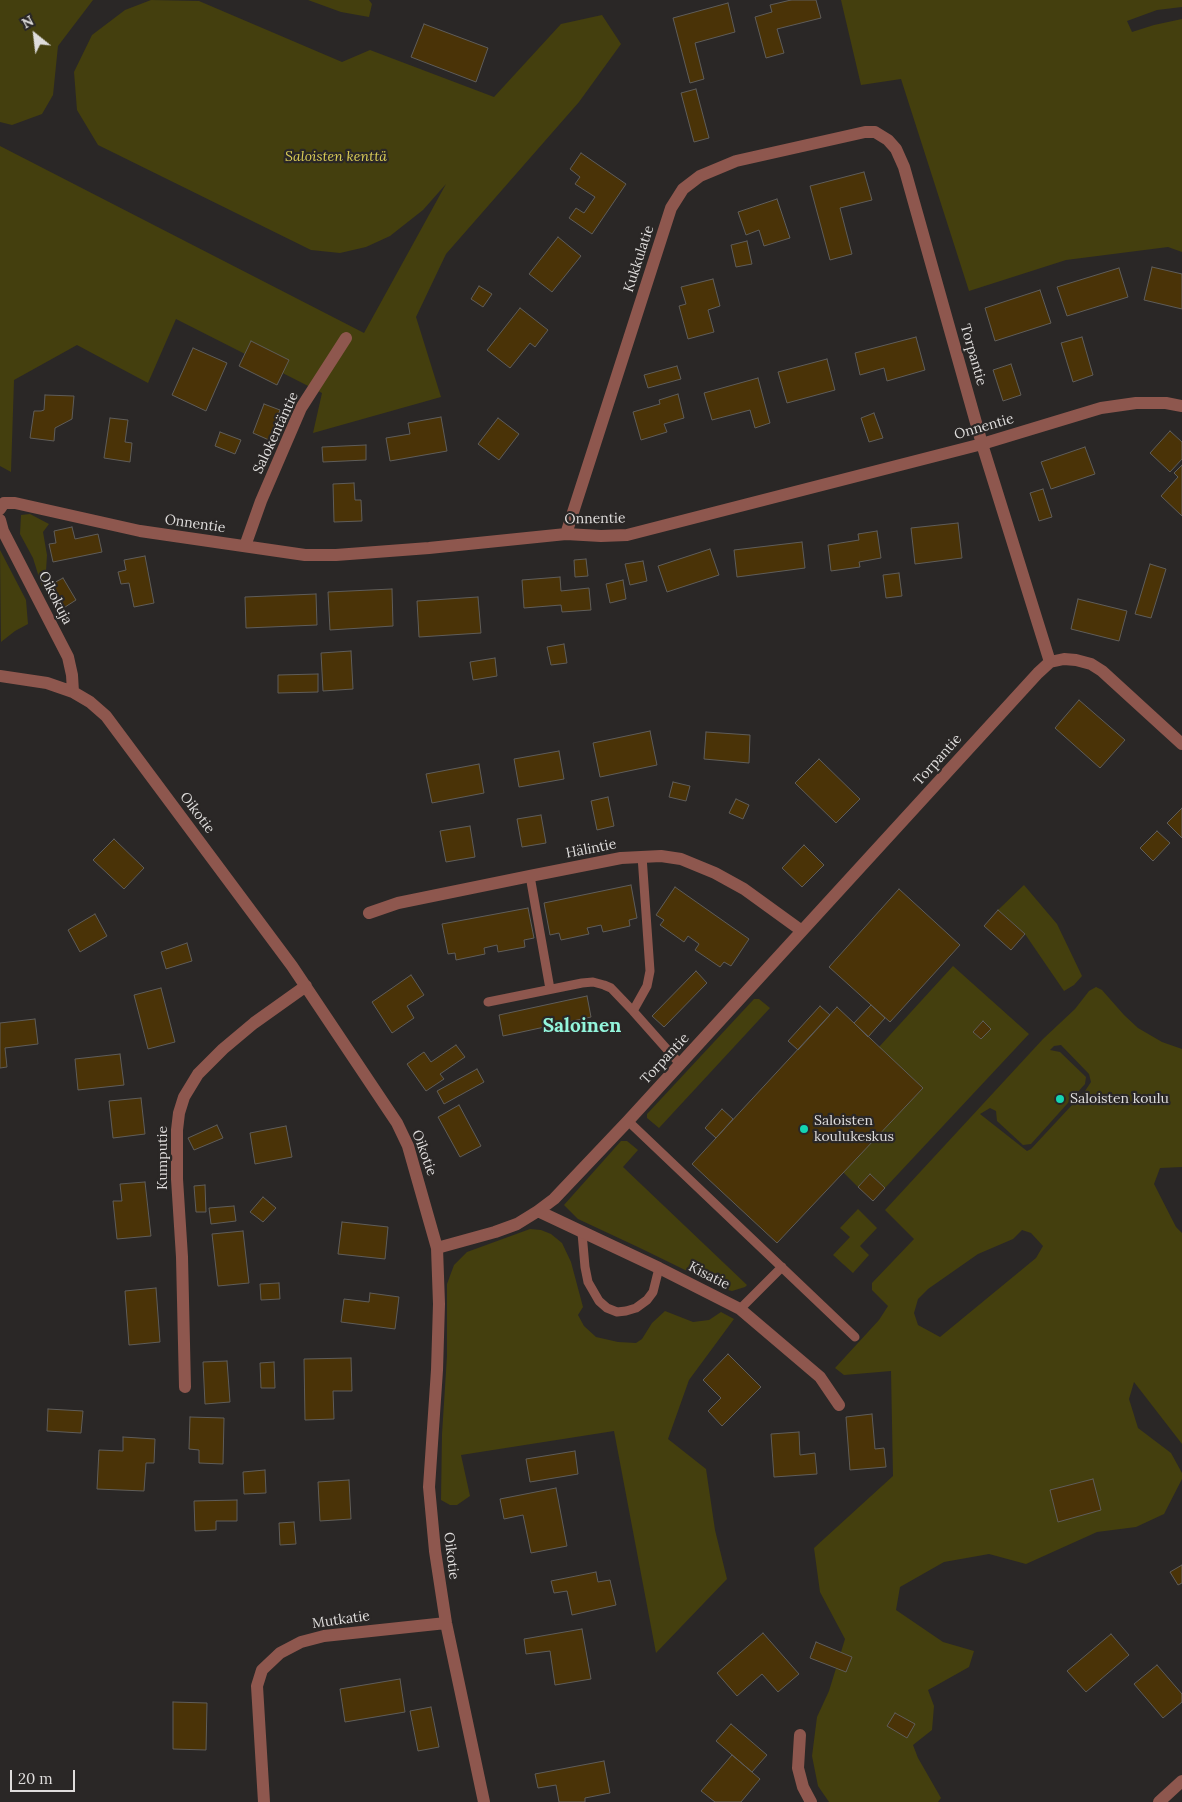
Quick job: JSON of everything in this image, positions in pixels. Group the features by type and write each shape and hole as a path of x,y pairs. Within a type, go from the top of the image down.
{"street":[{"name":"Kukkulatie","path":"566,534 671,208 683,189 700,176 736,161 865,132 875,132"},
{"name":"Torpantie","path":"437,1248 517,1224 554,1199 1050,662 982,444 904,167 896,149 888,140 875,132"},
{"name":"Salokentäntie","path":"245,546 290,431 302,408 346,338"},
{"name":"Onnentie","path":"0,509 4,504 15,503 140,531 305,556 429,548 566,534 601,536 627,534 982,444 1101,408 1166,402 1182,406"},
{"name":"Oikokuja","path":"0,520 3,531 68,657 73,692"},
{"path":"1050,662 1064,659 1091,664 1102,671 1182,744"},
{"name":"Oikotie","path":"0,676 47,683 73,692 90,702 106,716 306,986 397,1123 408,1146 437,1248 439,1304 429,1487 435,1551 446,1623 484,1802"},
{"name":"Hälintie","path":"370,913 398,903 621,858 661,856 681,859 715,873 744,889 802,931"},
{"name":"Kumputie","path":"185,1387 182,1257 176,1179 179,1113 184,1097 198,1074 223,1049 286,999 306,986"},
{"name":"Kisatie","path":"538,1211 660,1268 740,1309 820,1377 839,1405"},
{"name":"Mutkatie","path":"264,1802 257,1686 262,1670 280,1653 301,1642 324,1636 446,1623"},
{"path":"800,1735 798,1768 803,1787 811,1802"},
{"path":"1159,1802 1182,1781"}],"lane":[{"path":"633,1011 647,986 650,971 642,856"},
{"path":"530,876 550,989"},
{"path":"488,1002 582,983 593,982 604,985 610,988 633,1011 680,1064"},
{"path":"628,1121 855,1337"},
{"path":"582,1233 584,1267 588,1282 599,1301 608,1308 617,1312 626,1311 636,1308 647,1300 653,1292 660,1268"},
{"path":"740,1309 782,1267"}],"green space":[{"path":"0,0 93,0 58,46 53,95 42,114 12,125 0,122"},
{"name":"Saloisten kenttä","path":"151,0 199,1 342,62 370,50 494,97 561,24 602,15 621,44 579,102 446,254 416,317 441,397 313,433 322,393 176,319 148,383 77,345 14,380 11,472 0,466 0,146 364,333 446,184 423,210 390,236 366,247 340,253 311,250 98,145 77,110 74,72 92,35 125,10"},
{"path":"308,0 369,0 372,4 369,17 341,12"},
{"path":"841,0 1182,0 1182,7 1157,10 1127,21 1132,32 1182,19 1182,252 1168,247 1066,260 969,291 901,79 861,85"},
{"path":"30,514 49,524 43,532 47,555 42,587 33,558 20,534 21,515"},
{"path":"0,550 26,600 28,624 1,642"},
{"path":"1024,885 1057,924 1082,976 1074,985 1064,991 1025,934 998,910"},
{"path":"953,966 1029,1034 885,1188 870,1174 858,1187 843,1172 879,1047"},
{"path":"1096,987 1102,990 1138,1028 1162,1042 1182,1049 1182,1167 1160,1168 1154,1184 1176,1227 1182,1233 1182,1444 1134,1382 1129,1399 1138,1428 1171,1453 1182,1473 1182,1479 1164,1514 1136,1527 1097,1532 1026,1564 989,1554 944,1562 900,1587 896,1610 943,1642 974,1651 969,1667 928,1690 934,1706 932,1730 913,1745 918,1758 941,1798 938,1802 829,1802 818,1786 812,1756 817,1717 829,1691 845,1639 820,1592 814,1548 893,1476 891,1371 844,1375 835,1368 879,1320 888,1306 872,1290 872,1283 914,1239 885,1210 1043,1039 1075,1009 1089,991","holes":["1061,1045 1089,1074 1091,1082 1085,1091 1027,1151 980,1114 990,1108 996,1111 997,1121 1023,1145 1031,1144 1085,1084 1086,1077 1060,1052 1050,1050 1054,1046","1022,1230 1031,1233 1043,1246 1036,1258 940,1337 918,1325 914,1313 918,1299 928,1289 978,1254 1013,1239"]},
{"path":"754,999 759,999 770,1008 659,1128 647,1118 647,1114"},
{"path":"621,1141 627,1141 638,1150 623,1167 747,1285 745,1287 732,1291 724,1289 578,1219 564,1205"},
{"path":"858,1209 877,1228 860,1246 869,1255 853,1273 833,1255 850,1237 840,1228"},
{"path":"530,1229 541,1230 551,1234 562,1243 571,1262 583,1307 578,1315 584,1326 596,1337 618,1342 636,1343 642,1339 652,1323 665,1311 693,1322 709,1320 721,1312 734,1319 689,1380 668,1439 706,1469 715,1530 727,1579 656,1653 614,1431 461,1455 470,1496 457,1505 450,1505 441,1500 442,1434 447,1356 447,1284 454,1265 467,1252"}],"building":[{"path":"791,0 816,0 821,18 777,29 784,53 766,58 755,17 772,12 770,5"},
{"path":"728,3 735,32 695,43 704,79 690,83 673,18"},
{"path":"424,24 488,48 476,82 411,57"},
{"path":"696,89 709,138 694,142 681,93"},
{"path":"581,153 626,184 592,234 569,218 576,208 584,213 595,197 575,184 580,177 570,169"},
{"path":"864,172 872,200 840,208 852,254 830,260 810,186"},
{"path":"777,199 790,238 764,246 759,230 746,235 738,212"},
{"path":"558,237 581,256 552,292 529,274"},
{"path":"747,241 752,264 736,267 731,245"},
{"path":"1152,267 1182,274 1182,309 1144,300"},
{"path":"1119,268 1128,297 1067,316 1057,287"},
{"path":"713,279 720,306 708,310 714,332 688,339 679,306 686,304 681,287"},
{"path":"479,286 492,294 483,307 471,299"},
{"path":"1040,290 1051,323 995,341 985,308"},
{"path":"520,308 548,330 535,347 530,343 510,368 487,350"},
{"path":"916,337 925,370 887,381 884,368 860,375 855,353"},
{"path":"1082,337 1093,375 1073,382 1061,343"},
{"path":"251,341 289,360 277,385 239,366"},
{"path":"193,348 227,363 206,411 172,395"},
{"path":"827,359 835,390 787,403 778,372"},
{"path":"1011,364 1021,395 1003,401 993,370"},
{"path":"677,366 681,379 648,388 644,375"},
{"path":"758,378 770,423 755,428 750,410 712,420 704,393"},
{"path":"678,394 684,418 664,424 667,432 641,440 633,412 660,404 659,400"},
{"path":"45,395 74,396 72,419 55,428 54,441 30,438 34,411 44,410"},
{"path":"264,404 280,410 269,440 253,433"},
{"path":"874,413 883,438 869,442 861,418"},
{"path":"441,417 447,451 390,461 386,438 410,434 408,423"},
{"path":"110,418 128,420 125,442 132,443 130,462 104,458"},
{"path":"498,418 519,434 499,460 478,444"},
{"path":"1170,431 1182,442 1182,459 1170,472 1150,453"},
{"path":"220,432 241,440 235,454 215,446"},
{"path":"366,445 366,460 323,462 322,447"},
{"path":"1085,447 1095,474 1051,489 1041,462"},
{"path":"1182,465 1182,516 1161,496 1178,477 1174,473"},
{"path":"354,483 355,500 361,500 362,521 334,522 333,484"},
{"path":"1043,489 1052,517 1039,521 1030,493"},
{"path":"958,523 962,558 915,564 911,528"},
{"path":"72,527 75,539 98,534 102,552 53,562 49,544 56,543 54,531"},
{"path":"877,531 881,558 859,562 860,567 831,571 828,545 859,540 858,534"},
{"path":"802,542 805,568 737,577 734,550"},
{"path":"710,549 719,575 667,592 658,566"},
{"path":"145,556 154,603 134,607 129,583 121,584 118,572 126,570 124,560"},
{"path":"586,559 588,576 575,577 574,560"},
{"path":"643,561 647,581 630,585 625,564"},
{"path":"1150,564 1166,569 1151,618 1135,614"},
{"path":"899,573 902,596 886,598 883,575"},
{"path":"560,577 561,591 589,588 591,610 562,612 561,605 524,608 522,580"},
{"path":"63,578 76,600 62,609 48,586"},
{"path":"623,580 626,599 610,603 606,584"},
{"path":"392,589 393,626 330,630 328,592"},
{"path":"316,594 317,625 246,628 245,597"},
{"path":"478,597 481,633 419,637 417,601"},
{"path":"1078,599 1127,611 1119,641 1071,629"},
{"path":"564,644 567,663 551,665 547,647"},
{"path":"351,651 353,689 323,691 321,653"},
{"path":"495,658 497,676 473,680 470,662"},
{"path":"318,674 318,692 278,693 278,675"},
{"path":"1079,700 1125,740 1100,768 1055,728"},
{"path":"650,731 657,765 600,777 593,743"},
{"path":"706,732 750,735 749,763 704,759"},
{"path":"559,751 564,779 519,787 514,759"},
{"path":"819,759 860,799 836,823 795,783"},
{"path":"479,764 484,793 432,803 426,774"},
{"path":"673,782 690,786 686,801 669,797"},
{"path":"608,797 614,826 597,830 591,801"},
{"path":"736,799 749,805 743,819 729,813"},
{"path":"1182,808 1182,838 1167,823"},
{"path":"541,815 546,843 522,847 517,819"},
{"path":"470,826 475,857 446,862 440,831"},
{"path":"1157,831 1170,843 1153,861 1140,848"},
{"path":"114,839 144,868 124,889 93,860"},
{"path":"804,845 824,865 802,887 782,868"},
{"path":"631,885 637,918 629,920 630,926 603,932 601,925 587,928 589,934 561,940 559,933 550,935 544,903"},
{"path":"675,887 749,939 731,966 724,962 720,967 695,950 699,944 688,936 684,942 660,925 664,920 656,915"},
{"path":"899,889 960,945 890,1022 829,967"},
{"path":"528,908 534,938 524,940 525,947 498,952 497,945 484,948 485,954 456,960 455,953 448,954 442,924"},
{"path":"998,910 1025,934 1011,950 984,926"},
{"path":"95,914 107,936 80,952 68,930"},
{"path":"187,943 192,961 166,969 161,952"},
{"path":"696,971 707,983 664,1027 652,1016"},
{"path":"411,975 424,995 407,1006 414,1018 392,1033 372,1002"},
{"path":"161,988 175,1042 148,1049 134,995"},
{"path":"587,996 591,1017 503,1036 499,1015"},
{"path":"871,1005 885,1018 868,1037 854,1023"},
{"path":"820,1006 830,1015 798,1050 788,1041"},
{"name":"Saloisten koulukeskus","path":"837,1007 923,1088 777,1243 692,1164"},
{"path":"35,1019 38,1044 5,1048 7,1067 0,1068 0,1023"},
{"path":"983,1021 991,1029 981,1039 973,1032"},
{"path":"456,1045 465,1057 440,1074 444,1079 426,1091 407,1064 424,1052 431,1062"},
{"path":"120,1054 124,1085 78,1090 75,1059"},
{"path":"477,1069 484,1082 444,1104 437,1091"},
{"path":"141,1098 145,1134 113,1138 109,1101"},
{"path":"459,1105 481,1146 460,1157 438,1117"},
{"path":"722,1109 733,1119 716,1138 705,1128"},
{"path":"217,1125 223,1138 194,1150 188,1138"},
{"path":"286,1126 292,1157 255,1164 250,1133"},
{"path":"870,1174 885,1188 873,1201 858,1187"},
{"path":"145,1182 151,1236 117,1239 113,1201 122,1201 120,1184"},
{"path":"205,1185 206,1212 196,1212 194,1186"},
{"path":"263,1197 276,1208 263,1222 250,1212"},
{"path":"234,1206 236,1221 211,1224 209,1208"},
{"path":"342,1222 388,1227 385,1259 338,1254"},
{"path":"243,1231 249,1283 218,1286 212,1234"},
{"path":"279,1283 280,1299 261,1300 260,1284"},
{"path":"156,1288 160,1342 129,1345 125,1291"},
{"path":"370,1293 399,1297 395,1329 341,1322 344,1299 369,1302"},
{"path":"728,1354 761,1387 722,1426 708,1411 721,1398 703,1380"},
{"path":"351,1358 352,1391 333,1391 334,1419 305,1420 304,1359"},
{"path":"227,1361 230,1402 205,1404 203,1362"},
{"path":"274,1362 275,1388 261,1388 260,1363"},
{"path":"48,1409 83,1411 81,1433 47,1431"},
{"path":"872,1414 875,1449 884,1448 886,1467 850,1470 846,1417"},
{"path":"190,1417 224,1418 223,1464 199,1463 199,1450 189,1449"},
{"path":"799,1432 800,1455 815,1453 817,1474 774,1477 771,1434"},
{"path":"123,1437 155,1439 154,1463 146,1463 144,1491 97,1489 99,1450 123,1451"},
{"path":"575,1451 578,1474 530,1482 526,1459"},
{"path":"265,1470 266,1493 244,1494 243,1472"},
{"path":"1093,1479 1101,1510 1058,1522 1050,1490"},
{"path":"349,1480 351,1519 320,1521 318,1482"},
{"path":"556,1488 567,1546 531,1553 523,1515 504,1519 500,1499"},
{"path":"237,1500 237,1521 216,1521 216,1530 195,1531 194,1501"},
{"path":"294,1522 296,1544 280,1545 279,1523"},
{"path":"1182,1565 1182,1583 1178,1585 1170,1572"},
{"path":"596,1572 598,1582 610,1580 616,1605 572,1615 567,1591 554,1593 551,1581"},
{"path":"582,1629 591,1679 555,1685 550,1651 526,1654 524,1639"},
{"path":"763,1633 799,1674 778,1692 762,1674 737,1696 717,1673"},
{"path":"1111,1634 1129,1655 1086,1692 1067,1671"},
{"path":"816,1642 852,1657 846,1672 810,1658"},
{"path":"1157,1665 1182,1694 1182,1702 1163,1718 1134,1684"},
{"path":"400,1679 405,1712 345,1722 340,1689"},
{"path":"173,1702 207,1703 206,1750 173,1749"},
{"path":"431,1707 439,1747 418,1751 410,1711"},
{"path":"895,1713 915,1724 907,1738 887,1726"},
{"path":"731,1724 767,1755 752,1772 716,1741"},
{"path":"732,1755 760,1779 741,1802 715,1802 701,1791"},
{"path":"604,1761 610,1793 585,1798 585,1802 559,1802 556,1785 538,1788 535,1774"}],"place":[{"name":"Saloisten koulu","path":"1060,1099"},
{"name":"Saloisten koulukeskus","path":"804,1129"}],"district":[{"name":"Saloinen","path":"582,1027"}]}
